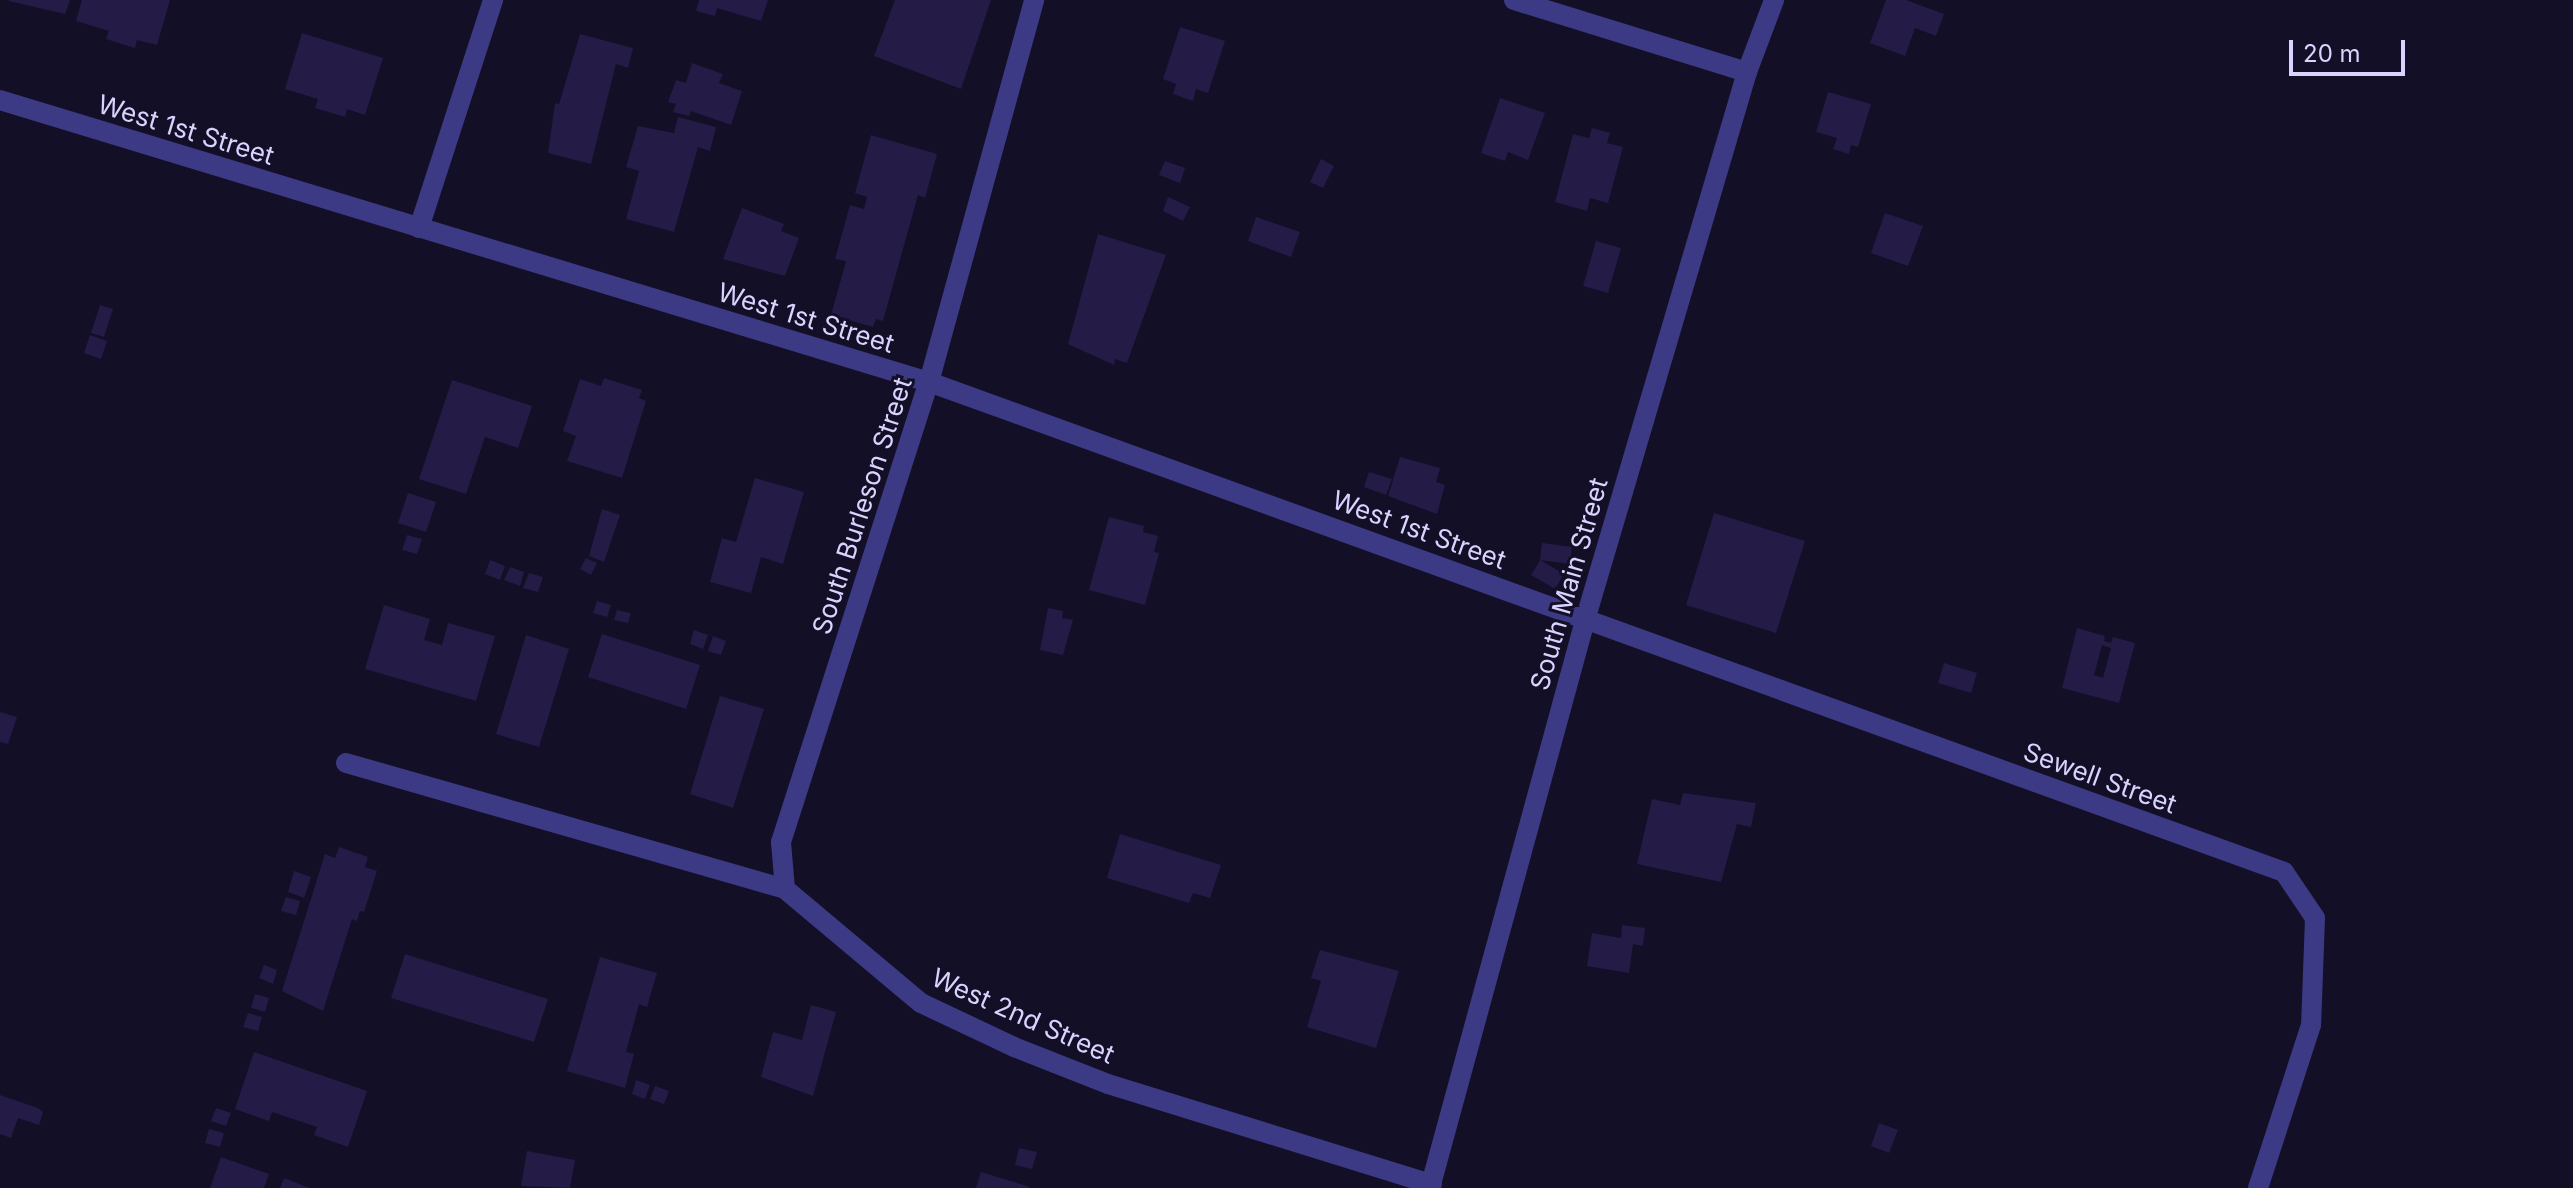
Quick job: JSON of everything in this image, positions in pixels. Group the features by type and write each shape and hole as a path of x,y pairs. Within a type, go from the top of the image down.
{"street":[{"path":"419,228 493,0"},
{"name":"South Burleson Street","path":"785,889 781,842 929,382 1034,0"},
{"path":"1514,0 1747,72"},
{"name":"South Main Street","path":"1431,1186 1586,617 1747,72 1774,0"},
{"name":"West 1st Street","path":"0,100 929,382 1586,617"},
{"name":"Sewell Street","path":"1586,617 2284,872 2315,918 2311,1025 2258,1188"},
{"name":"West 2nd Street","path":"346,763 785,889 921,1003 1014,1047 1108,1084 1431,1186"}],"building":[{"path":"9,0 70,0 65,14 9,1"},
{"path":"82,0 170,0 157,45 137,40 135,48 106,39 109,31 76,21"},
{"path":"699,0 768,0 761,21 717,8 715,16 696,11"},
{"path":"895,0 991,0 961,89 874,56"},
{"path":"1886,0 1906,0 1944,14 1936,36 1915,28 1905,56 1870,43"},
{"path":"1180,27 1225,41 1208,93 1196,89 1193,101 1173,94 1176,84 1163,79"},
{"path":"302,33 383,58 365,115 347,109 345,117 315,108 318,99 285,89"},
{"path":"580,34 633,48 628,68 616,64 591,164 548,153 555,103 559,104"},
{"path":"692,63 723,74 719,83 742,91 731,125 691,111 689,116 673,112 676,104 668,102 676,80 686,83"},
{"path":"1828,92 1871,104 1858,147 1851,145 1849,154 1833,149 1837,138 1816,132"},
{"path":"1500,98 1545,113 1528,160 1508,152 1505,161 1481,153"},
{"path":"678,117 716,127 710,151 698,147 674,232 626,219 639,171 626,167 638,126 674,133"},
{"path":"1592,128 1610,133 1607,143 1623,147 1608,203 1590,198 1587,211 1555,202 1573,134 1589,138"},
{"path":"871,135 937,154 925,198 918,195 883,321 876,319 873,327 831,315 846,261 835,259 850,205 864,209 867,197 855,193"},
{"path":"1321,159 1334,166 1323,188 1310,182"},
{"path":"1165,161 1185,168 1180,183 1159,175"},
{"path":"1168,197 1190,207 1183,221 1163,211"},
{"path":"742,208 784,224 781,231 799,238 785,276 723,259"},
{"path":"1885,213 1923,226 1908,266 1871,253"},
{"path":"1256,217 1300,232 1291,257 1248,241"},
{"path":"1098,234 1166,255 1127,363 1115,359 1114,365 1068,344"},
{"path":"1596,241 1621,248 1608,293 1583,286"},
{"path":"100,305 113,309 104,337 91,333"},
{"path":"90,335 107,341 101,359 84,353"},
{"path":"604,378 642,390 639,398 646,401 622,478 567,461 576,436 563,431 580,379 601,386"},
{"path":"452,380 532,406 518,448 485,437 466,494 419,479"},
{"path":"1400,457 1440,468 1436,482 1445,485 1437,514 1388,496"},
{"path":"1369,472 1392,479 1386,495 1364,487"},
{"path":"755,478 804,492 783,564 761,557 751,593 710,582 722,538 736,542"},
{"path":"408,493 436,502 426,532 398,523"},
{"path":"602,509 620,515 604,562 589,556"},
{"path":"1714,513 1805,541 1776,633 1686,605"},
{"path":"1109,517 1144,526 1143,532 1158,536 1154,552 1159,553 1145,605 1089,590"},
{"path":"407,535 422,539 417,554 402,550"},
{"path":"1542,543 1572,547 1570,564 1540,560"},
{"path":"586,558 597,563 591,575 580,569"},
{"path":"490,560 505,566 500,580 485,574"},
{"path":"1540,560 1564,574 1555,589 1531,575"},
{"path":"510,567 524,572 520,586 504,580"},
{"path":"529,573 543,577 538,592 523,588"},
{"path":"597,601 611,605 607,617 593,613"},
{"path":"384,605 430,619 424,640 442,645 448,623 495,636 476,701 365,669"},
{"path":"1048,608 1063,611 1062,618 1073,620 1063,655 1040,650"},
{"path":"617,610 631,613 628,623 614,620"},
{"path":"2077,628 2105,636 2104,641 2111,643 2113,637 2135,643 2119,703 2062,688","holes":["2102,645 2111,648 2103,678 2094,675"]},
{"path":"694,630 708,635 703,649 690,644"},
{"path":"602,634 700,665 686,709 588,677"},
{"path":"526,635 569,649 539,747 496,734"},
{"path":"713,636 726,641 721,655 708,651"},
{"path":"1944,663 1977,673 1971,693 1938,683"},
{"path":"720,696 764,709 733,808 690,794"},
{"path":"0,712 17,717 8,744 0,742"},
{"path":"1683,793 1756,803 1751,827 1737,824 1721,882 1637,864 1652,799 1680,805"},
{"path":"1120,834 1221,865 1210,898 1193,893 1189,903 1107,878"},
{"path":"339,847 368,857 365,867 377,871 364,912 360,911 357,921 352,919 323,1011 282,991 325,854 335,858"},
{"path":"294,871 311,877 304,898 288,892"},
{"path":"286,897 300,901 296,915 281,911"},
{"path":"1622,925 1645,928 1643,946 1633,944 1629,973 1587,966 1592,933 1621,938"},
{"path":"1320,950 1399,971 1376,1048 1307,1027 1321,981 1311,978"},
{"path":"405,954 548,999 534,1042 391,998"},
{"path":"600,957 657,973 647,1007 639,1004 626,1052 634,1054 625,1088 567,1071"},
{"path":"264,965 277,970 273,984 259,978"},
{"path":"255,994 269,998 265,1012 251,1008"},
{"path":"811,1005 836,1012 813,1096 761,1077 773,1032 802,1040"},
{"path":"248,1013 262,1017 258,1031 243,1027"},
{"path":"254,1052 367,1091 348,1147 314,1135 317,1127 272,1112 269,1121 235,1109"},
{"path":"636,1080 650,1085 645,1099 632,1094"},
{"path":"655,1086 669,1091 664,1104 650,1099"},
{"path":"0,1095 38,1108 43,1112 39,1125 18,1118 11,1138 0,1134"},
{"path":"216,1108 231,1113 226,1126 211,1121"},
{"path":"1879,1123 1898,1130 1889,1153 1871,1146"},
{"path":"209,1129 224,1133 220,1147 205,1143"},
{"path":"1019,1148 1037,1152 1032,1169 1015,1165"},
{"path":"527,1151 575,1160 570,1188 521,1186"},
{"path":"221,1157 269,1174 264,1188 210,1188"},
{"path":"981,1172 1030,1187 1030,1188 976,1188"},
{"path":"284,1178 310,1188 280,1188"}]}
